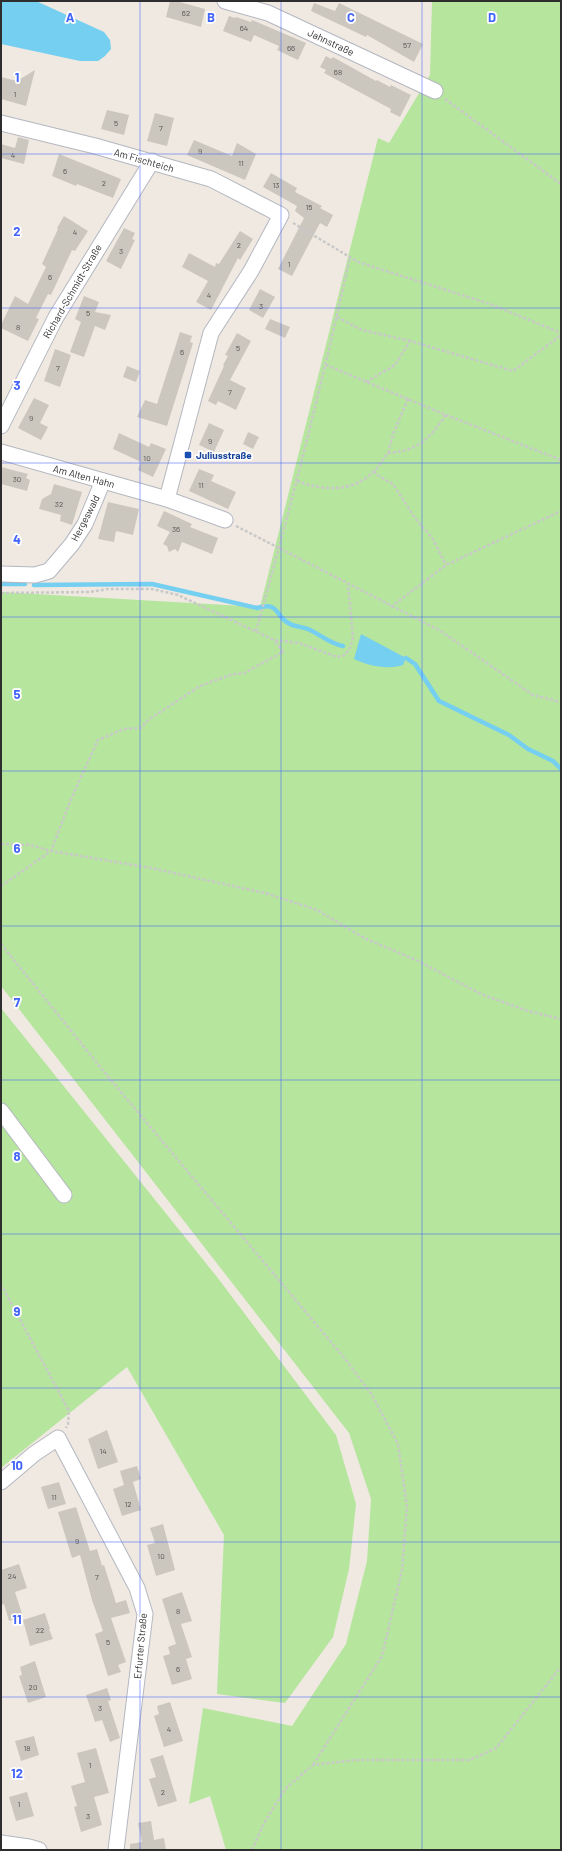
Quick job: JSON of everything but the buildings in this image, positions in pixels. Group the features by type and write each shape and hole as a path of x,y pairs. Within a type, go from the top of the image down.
{"street":[{"name":"Jahnstraße","path":"225,1 268,13 435,91"},
{"name":"Am Fischteich","path":"1,123 152,161 211,179 280,215"},
{"name":"Richard-Schmidt-Straße","path":"1,426 56,317 152,161"},
{"path":"225,520 167,499 212,333 251,271 280,215"},
{"name":"Am Alten Hahn","path":"1,452 167,499"},
{"name":"Hergeswald","path":"1,574 35,575 49,571 72,544 84,524 103,481"},
{"path":"1,1111 64,1195"},
{"path":"1,1482 34,1454 58,1438"},
{"name":"Erfurter Straße","path":"58,1438 137,1588 144,1614 116,1850"},
{"path":"1,1843 39,1850"}],"path":[{"path":"435,91 561,184"},
{"path":"280,215 358,262 490,304 561,334 513,371 410,341 362,330 337,317"},
{"path":"256,631 280,549 326,365 350,257"},
{"path":"366,382 395,365 410,341"},
{"path":"326,365 446,415 561,460"},
{"path":"297,481 312,487 328,489 345,488 374,471 388,452 393,434 408,399"},
{"path":"388,452 403,452 422,444 446,415"},
{"path":"374,471 377,475 393,484 415,518 433,539 446,565"},
{"path":"391,607 446,565 561,511"},
{"path":"225,520 391,607 439,630 533,694 561,702"},
{"path":"1,593 90,592 108,589 152,589 178,595 274,640 299,643 337,657 345,655 350,648 353,638 348,584"},
{"path":"1,886 51,851 71,799 98,740 124,729 141,728 148,720 200,686 230,675 244,673 283,652 274,640"},
{"path":"1,844 30,845 51,851 151,868 265,893 317,910 366,939 416,960 481,994 528,1011 561,1019"},
{"path":"1,944 110,1079 346,1360 372,1395 398,1444 407,1506 402,1570 382,1656 313,1765 285,1789 264,1824 252,1850"},
{"path":"1,1284 69,1411 68,1424 58,1438"},
{"path":"313,1765 354,1760 470,1760 496,1748 561,1667"}],"green space":[{"path":"432,1 561,1 561,1850 226,1850 210,1796 189,1804 203,1708 292,1726 346,1644 367,1561 371,1499 349,1433 1,986 1,592 260,607 378,138 389,143 430,75"},
{"path":"1,1008 217,1277 336,1435 356,1504 349,1569 333,1637 285,1703 217,1694 224,1535 127,1367 1,1468"}],"water":[{"path":"1,1 36,1 104,32 110,40 111,49 98,61 80,61 1,44"},
{"path":"361,634 406,658 403,665 384,667 366,664 354,659"}],"waterway":[{"path":"1,584 25,584"},
{"path":"34,585 152,584 257,608 264,606 270,607 274,608 282,618 290,624 308,629 329,641 343,646"},
{"path":"406,658 415,664 439,701 509,735 528,749 553,761 561,769"}],"place":[{"name":"Juliusstraße","path":"188,455"}]}
